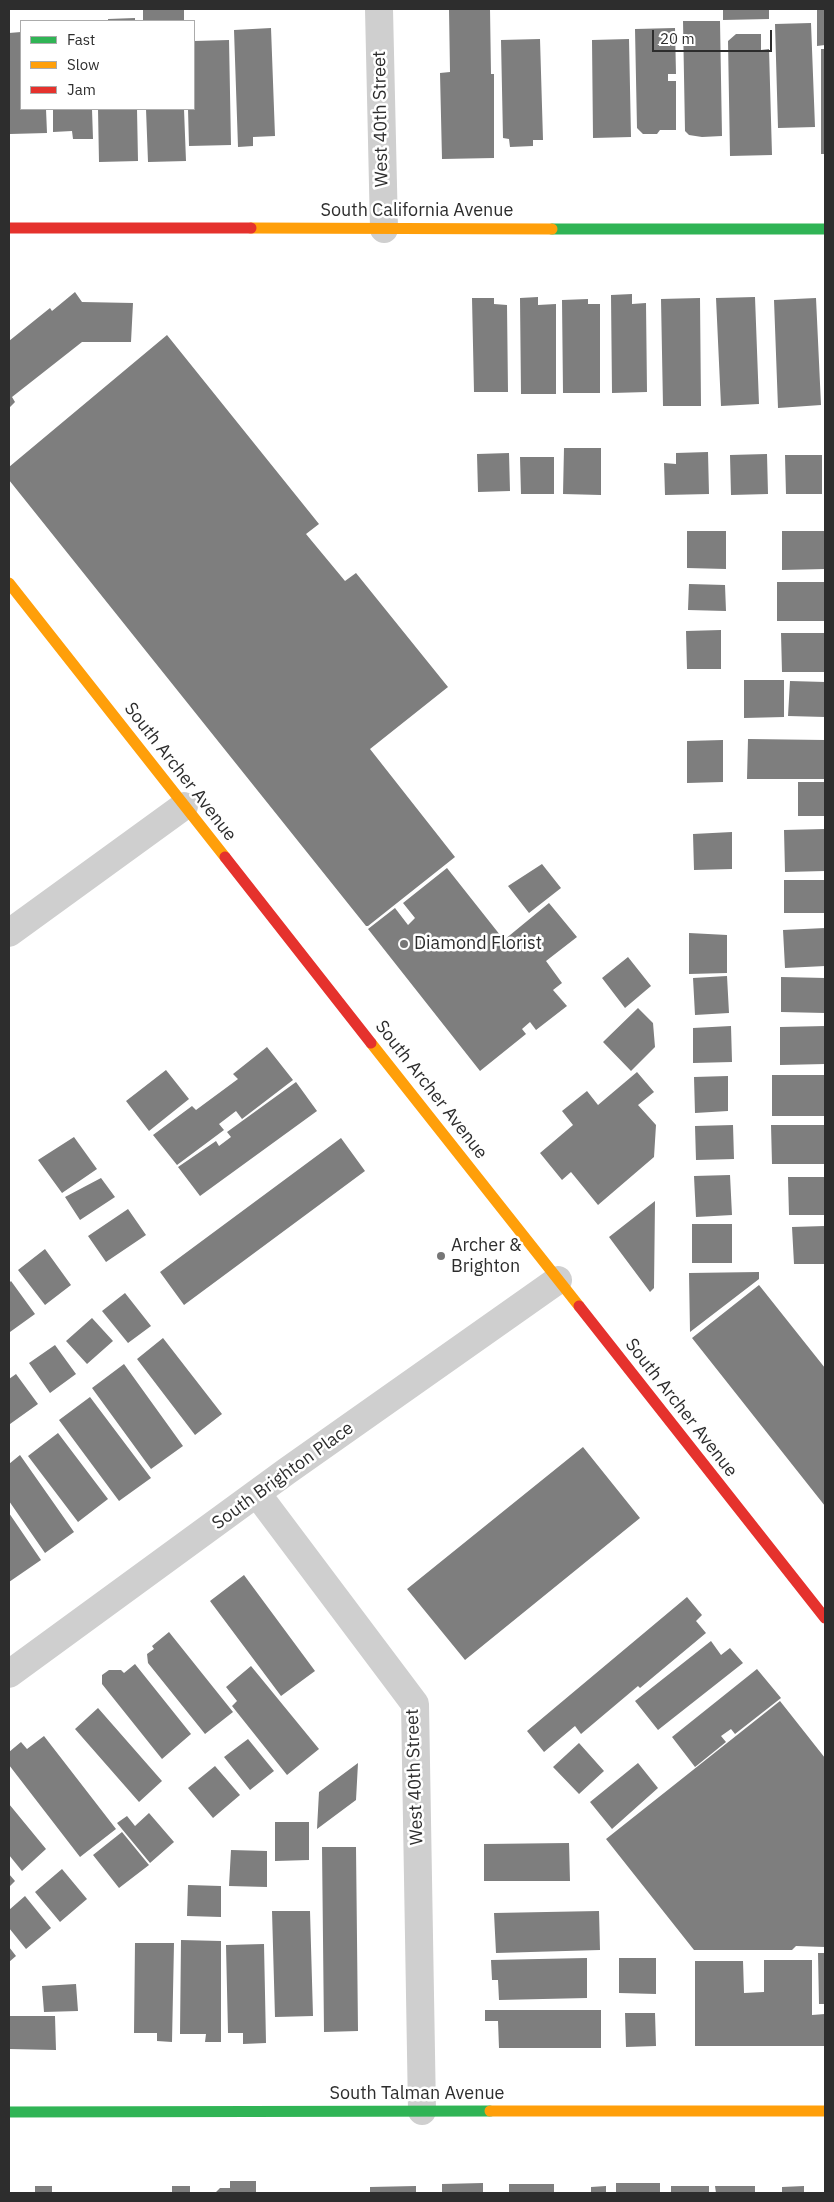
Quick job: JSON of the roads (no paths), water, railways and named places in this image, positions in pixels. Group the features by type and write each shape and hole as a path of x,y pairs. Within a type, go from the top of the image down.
{"main road":[{"name":"South California Avenue","path":"9,228 825,229"},
{"name":"South Archer Avenue","path":"9,583 825,1618"},
{"name":"South Talman Avenue","path":"9,2112 825,2111"}],"street":[{"name":"West 40th Street","path":"379,9 384,229"},
{"path":"9,933 184,806"},
{"name":"South Brighton Place","path":"9,1674 258,1495 287,1471 558,1280"},
{"name":"West 40th Street","path":"258,1495 415,1704 422,2111"}],"place":[{"name":"Diamond Florist","path":"404,944"},
{"name":"Archer & Brighton","path":"441,1256"}]}
